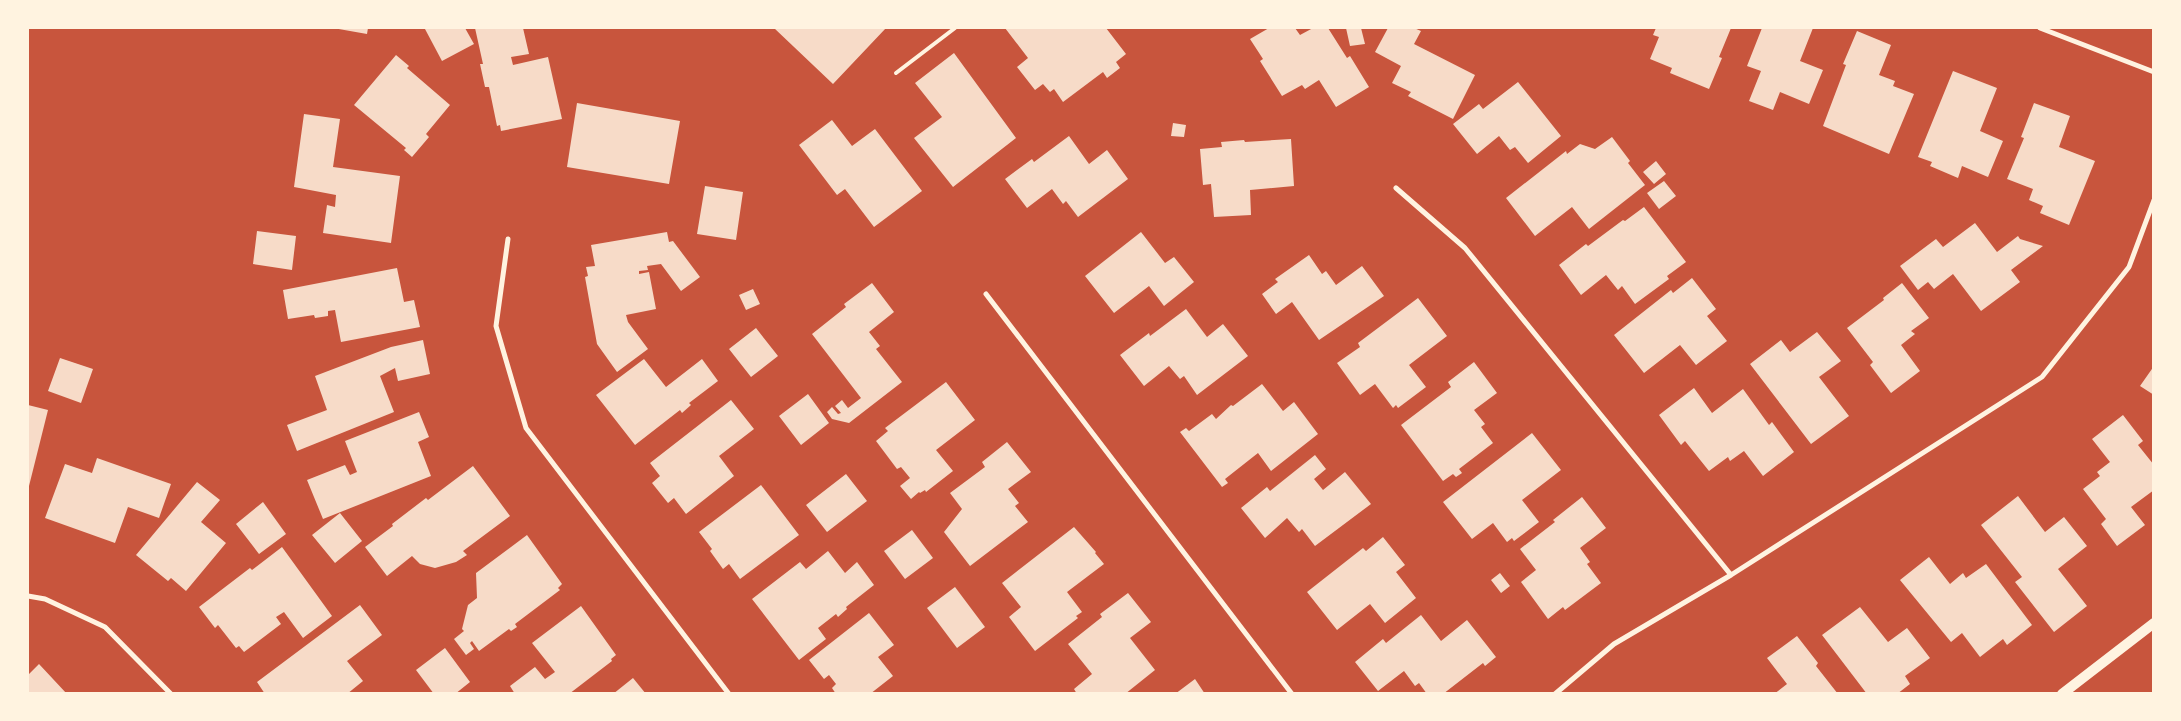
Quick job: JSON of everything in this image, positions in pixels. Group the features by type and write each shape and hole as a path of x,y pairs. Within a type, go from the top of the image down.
{"main road":[{"path":"2062,694 2154,623"}],"street":[{"path":"2040,28 2154,72"},
{"path":"1396,188 1465,248 1731,575"},
{"path":"1556,694 1614,644 1731,575 2042,377 2128,267 2154,200"},
{"path":"508,239 496,326 526,428 729,694"},
{"path":"986,294 1292,694"},
{"path":"28,596 45,599 105,627 171,694"}],"lane":[{"path":"896,73 955,28"}],"building":[{"path":"333,28 368,28 367,34"},
{"path":"465,28 474,44 442,61 425,29"},
{"path":"475,28 523,28 529,54 511,57 513,65 548,57 562,119 501,131 500,125 497,126 489,87 485,87 480,64 483,64"},
{"path":"774,28 886,28 833,84"},
{"path":"1005,28 1106,28 1126,54 1116,62 1120,68 1107,78 1103,72 1063,102 1054,89 1050,92 1043,84 1035,90 1017,67 1028,58"},
{"path":"1269,28 1295,28 1300,35 1313,28 1328,28 1347,58 1350,56 1369,87 1336,107 1319,80 1305,89 1302,85 1282,96 1260,61 1263,59 1250,39"},
{"path":"1346,28 1361,28 1365,44 1350,46"},
{"path":"1388,28 1414,28 1421,31 1414,44 1475,75 1453,119 1408,96 1411,92 1392,83 1401,66 1375,52"},
{"path":"1656,28 1731,28 1719,57 1722,58 1709,89 1670,73 1672,68 1650,59 1659,37 1653,35"},
{"path":"1762,28 1813,28 1800,61 1823,70 1809,104 1780,92 1773,110 1749,101 1761,71 1747,66"},
{"path":"1857,31 1891,45 1879,75 1895,81 1893,86 1914,94 1889,154 1823,126 1846,65 1843,64"},
{"path":"954,53 1016,138 953,187 914,138 942,117 915,83"},
{"path":"396,55 409,66 407,68 450,105 426,134 429,137 412,157 404,150 406,148 354,105"},
{"path":"1953,71 1997,88 1980,131 2003,141 1988,177 1962,166 1958,178 1930,166 1932,162 1918,157"},
{"path":"1518,82 1561,136 1528,163 1515,147 1510,150 1499,136 1477,154 1453,124 1479,104 1483,109"},
{"path":"577,103 680,121 669,184 567,167"},
{"path":"2034,103 2070,116 2059,147 2095,161 2069,225 2040,213 2043,206 2029,200 2033,189 2007,179 2024,138 2021,137"},
{"path":"304,114 340,119 333,167 400,176 391,243 323,233 327,205 335,207 336,195 294,187"},
{"path":"832,120 852,146 875,129 922,191 874,227 845,189 837,195 799,145"},
{"path":"1173,123 1186,125 1184,137 1171,136"},
{"path":"1069,136 1089,164 1107,150 1128,179 1078,217 1066,201 1063,204 1052,189 1027,208 1005,179 1032,159 1034,162"},
{"path":"1612,137 1630,161 1628,163 1645,185 1589,229 1572,207 1535,236 1506,198 1566,151 1567,154 1580,144 1595,149"},
{"path":"1291,139 1294,186 1250,190 1251,215 1214,217 1211,184 1203,185 1200,149 1222,147 1221,142"},
{"path":"1656,161 1666,174 1654,184 1643,172"},
{"path":"1664,181 1676,196 1659,209 1647,193"},
{"path":"705,186 743,192 736,240 697,234"},
{"path":"1644,207 1686,262 1667,276 1669,279 1635,304 1622,286 1618,290 1606,275 1581,295 1559,265 1586,244 1588,246"},
{"path":"1975,223 1997,252 2018,236 2020,239 2043,246 2011,270 2020,282 1981,311 1953,274 1934,289 1928,282 1918,290 1900,266 1936,239 1943,247"},
{"path":"257,231 296,236 292,270 253,264"},
{"path":"667,232 669,242 673,241 700,277 681,291 661,264 647,266 648,270 639,271 639,274 649,272 656,309 626,315 628,322 648,349 617,372 597,344 585,277 588,276 586,267 595,266 591,245"},
{"path":"1141,232 1165,263 1174,257 1194,282 1164,306 1149,286 1114,313 1085,276"},
{"path":"1309,255 1322,274 1326,271 1336,285 1362,266 1384,296 1319,340 1292,302 1276,314 1262,294 1278,282 1275,279"},
{"path":"397,268 404,302 414,300 420,327 341,342 335,310 328,311 328,316 315,318 314,315 288,319 283,290"},
{"path":"1692,278 1716,309 1707,316 1727,341 1696,365 1680,345 1644,373 1614,335 1671,290 1673,293"},
{"path":"872,283 894,312 869,332 880,346 876,349 902,382 849,423 832,419 827,412 832,407 838,414 841,413 835,406 842,400 848,408 861,398 812,334 846,307 844,304"},
{"path":"1902,283 1929,318 1911,331 1915,334 1901,345 1920,371 1891,393 1870,365 1873,362 1847,328 1884,300 1883,298"},
{"path":"753,289 760,304 746,310 739,295"},
{"path":"1418,298 1447,336 1409,365 1426,387 1398,408 1396,405 1393,408 1375,384 1360,395 1337,363 1360,347 1358,343"},
{"path":"1186,309 1207,337 1223,324 1248,356 1197,395 1184,376 1180,379 1169,366 1144,386 1120,355 1149,333 1150,336"},
{"path":"756,328 778,356 751,377 729,349"},
{"path":"1817,332 1841,361 1819,377 1849,416 1811,444 1750,364 1781,340 1790,352"},
{"path":"423,340 430,374 398,381 395,368 380,376 394,412 297,451 287,425 327,410 315,376 391,347"},
{"path":"60,358 93,369 81,403 48,391"},
{"path":"644,359 666,387 702,359 718,381 689,403 691,405 682,413 680,410 635,445 596,395"},
{"path":"1474,362 1497,393 1474,410 1485,424 1481,427 1493,443 1459,469 1462,473 1456,477 1453,474 1443,481 1401,425 1451,387 1448,382"},
{"path":"2154,366 2154,395 2140,386"},
{"path":"946,382 975,420 936,450 953,471 926,492 925,490 919,492 911,499 900,486 910,478 901,467 897,469 876,441 888,431 885,428"},
{"path":"1262,384 1283,411 1294,402 1318,434 1271,471 1258,453 1225,479 1228,483 1222,487 1180,432 1186,428 1189,431 1212,414 1216,419 1231,405 1233,406"},
{"path":"1694,388 1712,413 1743,389 1769,425 1772,422 1794,452 1763,476 1744,451 1730,461 1728,457 1709,471 1685,441 1681,445 1659,415"},
{"path":"808,394 829,423 801,445 779,416"},
{"path":"731,400 754,429 719,456 734,476 686,514 674,498 668,503 652,483 660,476 650,463"},
{"path":"28,405 48,410 28,490"},
{"path":"419,412 429,437 418,442 431,476 323,519 307,480 345,465 350,475 357,472 345,441"},
{"path":"2123,415 2143,441 2138,445 2154,465 2154,490 2131,507 2145,525 2117,546 2101,524 2106,519 2083,489 2100,476 2097,472 2110,462 2092,439"},
{"path":"1532,433 1561,470 1522,500 1539,522 1514,541 1512,538 1507,542 1493,523 1472,539 1443,502"},
{"path":"1007,442 1031,472 1008,489 1019,503 1015,506 1028,522 970,566 944,532 962,509 950,493 985,467 982,462"},
{"path":"1315,455 1326,469 1314,479 1323,490 1345,472 1371,504 1315,546 1302,529 1299,532 1287,518 1265,538 1241,508 1267,487 1270,491"},
{"path":"97,458 171,484 159,518 128,507 115,543 45,518 65,464 92,473"},
{"path":"473,466 510,516 463,551 467,555 456,562 435,568 420,564 412,556 387,576 365,547 426,498 428,500"},
{"path":"846,474 867,501 827,532 806,505"},
{"path":"197,482 220,500 201,522 226,543 186,591 171,578 168,581 136,555"},
{"path":"761,485 799,535 740,579 729,564 723,569 710,551 712,549 699,532"},
{"path":"2018,496 2045,532 2064,517 2087,546 2058,569 2087,606 2054,632 2015,582 2022,577 1981,525"},
{"path":"1582,497 1606,528 1580,548 1590,562 1587,564 1601,583 1565,610 1563,607 1548,619 1521,582 1536,570 1520,549 1555,522 1553,520"},
{"path":"263,502 286,534 259,554 236,524"},
{"path":"340,513 362,541 335,563 312,535"},
{"path":"1074,527 1104,564 1067,592 1082,612 1076,616 1078,618 1035,651 1009,617 1021,607 1002,583"},
{"path":"912,530 933,558 905,579 884,551"},
{"path":"527,535 562,584 558,588 560,590 515,624 517,627 511,631 509,629 479,651 472,641 470,643 474,649 466,655 454,639 464,631 462,629 468,605 477,598 476,573"},
{"path":"1383,537 1405,565 1396,572 1416,598 1385,623 1370,604 1337,630 1307,592 1363,548 1366,551"},
{"path":"282,547 332,616 303,638 284,612 276,617 281,624 244,652 239,646 236,648 218,625 215,628 199,607 250,568 252,570"},
{"path":"828,551 845,573 857,562 874,585 846,607 847,609 838,617 836,614 818,628 826,639 799,660 752,599 800,562 806,569"},
{"path":"1929,557 1950,584 1963,573 1966,578 1986,564 2032,625 2007,645 2003,639 1980,657 1962,633 1951,642 1900,580"},
{"path":"1500,573 1510,586 1501,593 1491,580"},
{"path":"955,587 985,627 957,648 927,608"},
{"path":"1128,593 1151,622 1130,638 1155,670 1125,694 1077,694 1074,689 1092,674 1068,644 1102,617 1100,614"},
{"path":"360,605 382,635 347,661 363,681 347,694 265,694 257,682"},
{"path":"581,606 616,655 611,659 612,661 569,694 515,694 510,686 535,667 545,679 555,672 532,643"},
{"path":"1860,607 1888,642 1907,628 1930,658 1905,676 1910,684 1897,694 1867,694 1822,635"},
{"path":"869,613 894,645 878,657 893,676 870,694 836,694 832,688 836,684 829,675 824,679 809,660"},
{"path":"1421,615 1441,641 1467,620 1496,657 1485,666 1483,663 1443,694 1427,694 1419,683 1415,686 1404,671 1378,691 1355,662 1383,639 1386,643"},
{"path":"1797,636 1818,663 1816,666 1838,694 1774,694 1787,684 1767,658"},
{"path":"445,648 470,682 455,694 434,694 416,670"},
{"path":"39,664 67,694 28,694 28,675"},
{"path":"633,678 646,694 613,694"},
{"path":"1195,679 1205,694 1175,694"}]}
